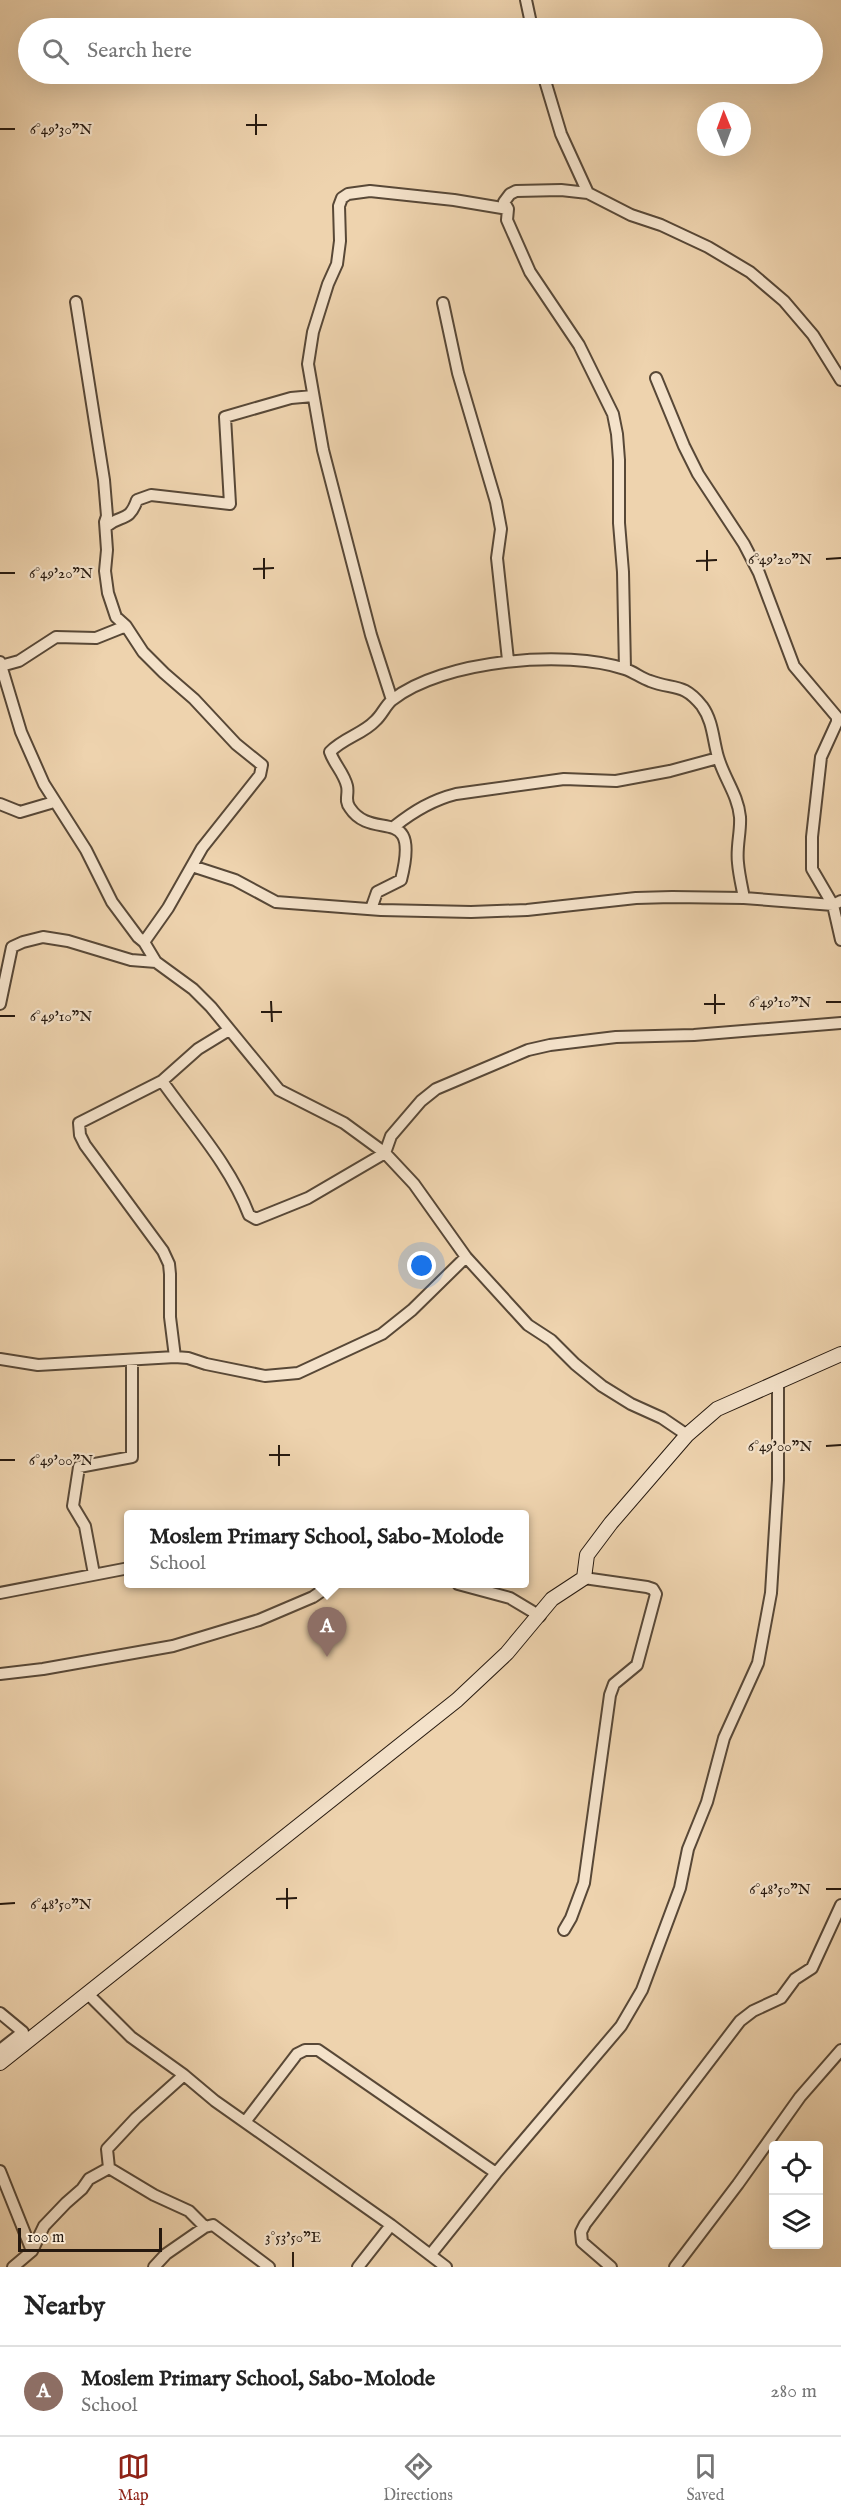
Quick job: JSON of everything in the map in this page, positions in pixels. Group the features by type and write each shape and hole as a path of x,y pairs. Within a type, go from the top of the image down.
{"street":[{"path":"526,0 530,18"},
{"path":"546,84 561,134 588,193"},
{"path":"625,669 623,572 619,523 619,460 613,414 579,345 530,272 507,220 508,209 504,202 510,194 516,191 561,189 588,193 631,215 694,239 750,272 771,288 796,314 841,380"},
{"path":"392,700 371,635 323,450 308,364 313,332 328,284 337,264 340,242 338,213 342,198 348,194 370,191 454,200 508,209"},
{"path":"76,302 104,480 108,593 116,617 126,626 143,652 194,699 236,744 262,765 260,775 202,848 168,908 144,942"},
{"path":"443,303 458,373 496,502 501,529 497,558 508,660"},
{"path":"656,378 698,474 744,544 759,573 794,666 839,714 821,757 812,837 812,869 837,903 841,940"},
{"path":"106,526 112,521 123,520 130,515 137,500 151,495 230,504 225,417 291,398 313,396"},
{"path":"126,626 96,638 56,637 19,661 1,664 26,744 54,802 86,850 112,902 138,938 144,942 156,962 193,989 211,1007 279,1090 344,1123 385,1153 414,1184 466,1257 528,1325 551,1340 602,1386 631,1404 662,1418 687,1435"},
{"path":"371,909 377,892 401,880 405,866 405,841 402,832 395,826 362,820 349,807 346,801 347,787 330,752 339,743 375,722 392,700 411,687 463,670 508,660 587,662 625,669 651,682 677,686 689,693 703,707 712,728 718,758 735,798 740,818 738,862 744,898"},
{"path":"395,826 415,810 438,798 456,794 564,779 616,781 670,771 718,758"},
{"path":"0,804 20,812 54,802"},
{"path":"192,866 235,880 276,902 371,909 482,912 527,910 636,898 744,898 837,903"},
{"path":"0,1004 12,947 33,939 43,937 61,939 131,960 156,962"},
{"path":"162,1081 221,1161 240,1192 249,1215 253,1218 263,1217 308,1198 385,1153 391,1137 421,1101 436,1089 528,1050 616,1037 694,1035 841,1023"},
{"path":"175,1357 170,1317 169,1264 163,1251 85,1145 78,1128 79,1123 87,1118 162,1081 198,1049 229,1030"},
{"path":"0,1359 38,1365 175,1357 265,1376 298,1373 382,1334 412,1310 466,1257"},
{"path":"584,1578 587,1555 611,1523 687,1435 717,1409 841,1354"},
{"path":"94,1574 85,1526 73,1506 79,1467 132,1457 132,1360"},
{"path":"431,2254 630,2012 642,1990 680,1887 688,1849 707,1802 724,1738 758,1663 771,1593 778,1480 778,1383"},
{"path":"0,1593 124,1569"},
{"path":"0,2050 23,2039 88,1994 159,1935 457,1700 495,1666 540,1616 552,1599 584,1578 647,1587 653,1589 656,1594 637,1665 614,1684 610,1695 584,1882 571,1918 564,1930"},
{"path":"0,1674 43,1669 173,1646 259,1620 313,1597 326,1588"},
{"path":"473,1588 510,1598 540,1616"},
{"path":"611,2267 582,2242 585,2224 740,2021 753,2011 781,1998 795,1979 812,1968 841,1905"},
{"path":"88,1994 131,2037 215,2102 391,2225 446,2267"},
{"path":"0,2013 23,2039"},
{"path":"0,2063 23,2039"},
{"path":"245,2122 297,2054 305,2050 318,2050 496,2173"},
{"path":"675,2267 800,2097 841,2050"},
{"path":"109,2168 107,2149 136,2118 184,2076"},
{"path":"109,2168 154,2196 189,2211 205,2227"},
{"path":"13,2267 32,2251 44,2226 82,2189 89,2179 109,2168"},
{"path":"0,2170 32,2251"},
{"path":"154,2267 166,2254 205,2227 213,2225 269,2267"},
{"path":"358,2267 391,2225"}],"place":[{"name":"Moslem Primary School, Sabo-Molode","path":"327,1657"}]}
